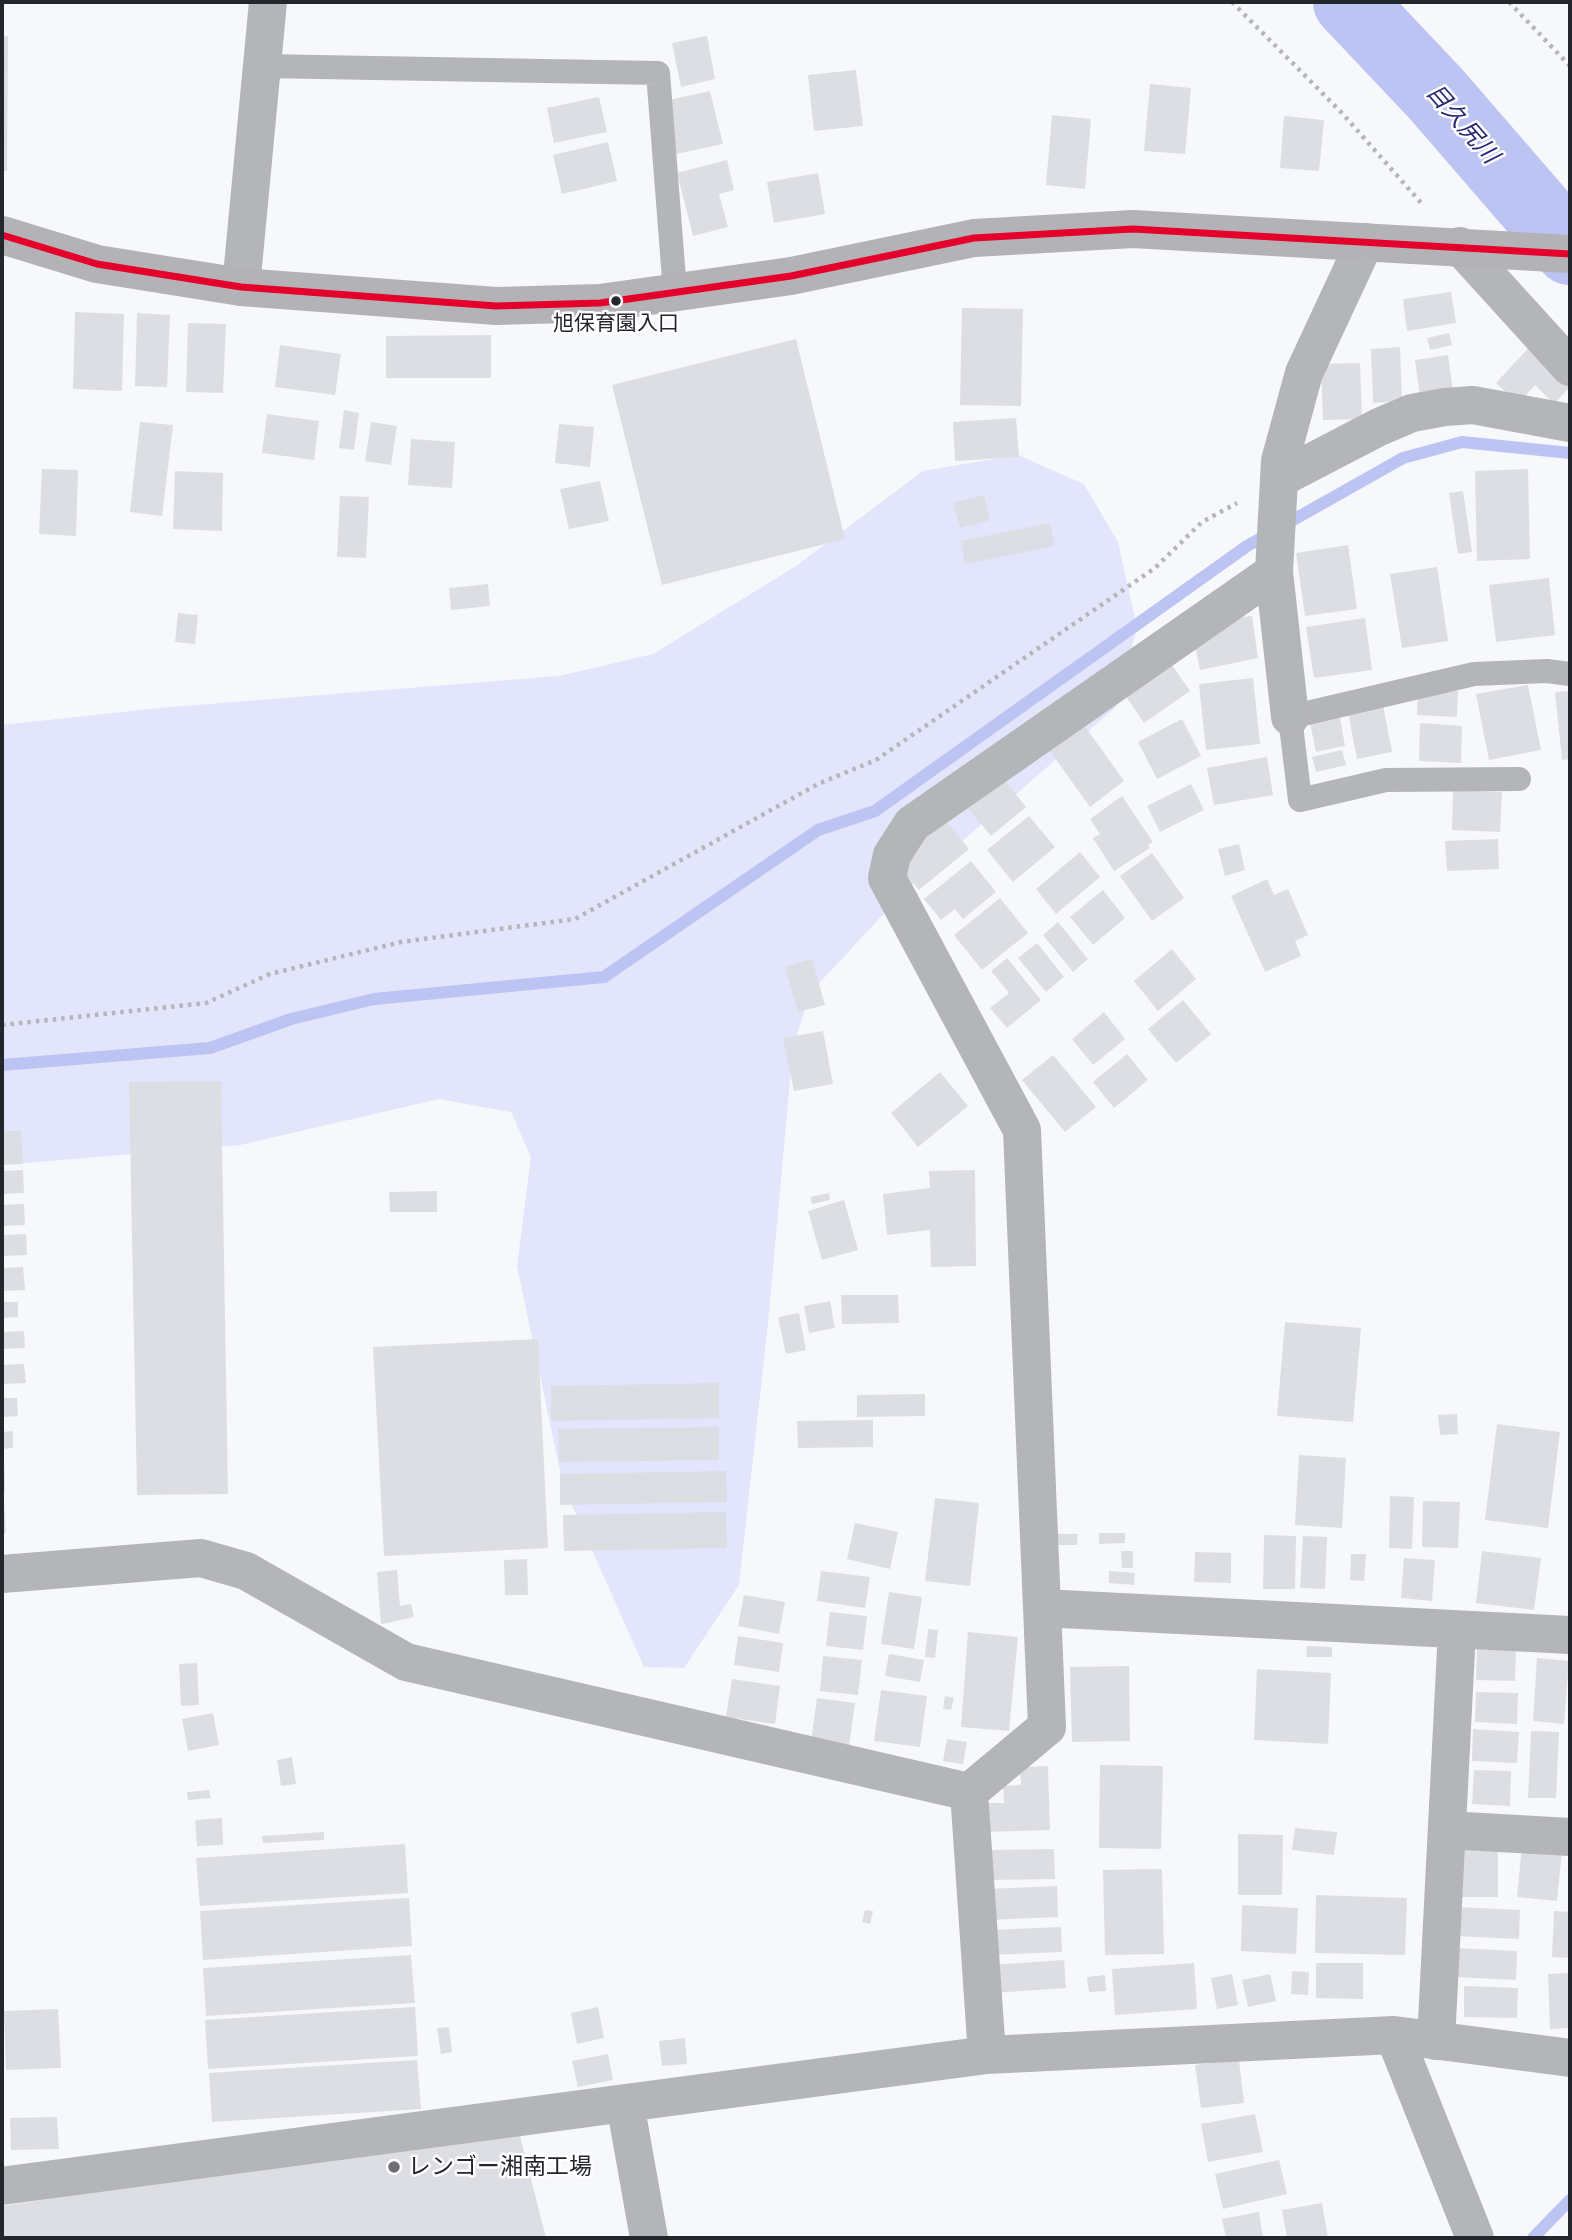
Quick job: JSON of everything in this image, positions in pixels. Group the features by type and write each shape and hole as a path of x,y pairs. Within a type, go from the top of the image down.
{"street":[{"path":"241,286 268,2"},
{"path":"2,235 97,264 241,286 496,306 600,303 791,276 974,238 1133,229 1570,254"},
{"path":"1290,717 1274,572 1280,461 1304,373 1365,242"},
{"path":"1469,248 1570,367"},
{"path":"1279,479 1379,427 1412,413 1473,405 1570,423"},
{"path":"969,1792 1047,1727 1022,1130 887,878 892,855 912,824 1274,572"},
{"path":"2,1574 201,1558 246,1571 406,1662 969,1792"},
{"path":"1042,1608 1570,1635"},
{"path":"1436,2041 1457,1630"},
{"path":"969,1792 987,2055"},
{"path":"1447,1830 1570,1837"},
{"path":"1394,2035 1475,2238"},
{"path":"2,2186 987,2055 1394,2035 1570,2058"},
{"path":"625,2103 649,2238"}],"lane":[{"path":"262,66 658,73 675,292"},
{"path":"1519,779 1386,780 1300,800 1290,717 1474,674 1546,671 1570,674"}],"path":[{"path":"1232,2 1469,248"},
{"path":"1508,2 1570,66"},
{"path":"2,1025 206,1003 270,974 401,942 575,919 818,784 876,760 1155,568 1202,523 1279,479"}],"shaded area":[{"path":"1018,455 1084,484 1118,542 1137,627 1116,707 905,891 810,993 793,1047 768,1323 739,1585 684,1668 644,1667 563,1485 517,1266 531,1157 511,1112 439,1099 240,1145 2,1165 2,725 159,708 559,676 653,654 796,566 923,471"}],"building":[{"path":"2,36 8,36 7,171 2,171"},
{"path":"707,36 715,79 681,87 672,43"},
{"path":"856,70 863,126 814,131 808,75"},
{"path":"1150,84 1191,88 1185,154 1144,151"},
{"path":"710,91 723,144 676,154 664,101"},
{"path":"599,97 607,132 554,143 547,108"},
{"path":"1052,115 1091,119 1085,189 1046,185"},
{"path":"1284,116 1324,120 1319,171 1280,168"},
{"path":"608,142 617,181 562,194 553,155"},
{"path":"727,160 734,190 719,194 728,227 693,236 677,173"},
{"path":"818,173 825,214 774,223 767,182"},
{"path":"1451,292 1456,323 1407,331 1403,299"},
{"path":"962,308 1023,309 1021,406 960,405"},
{"path":"75,312 124,314 122,391 73,389"},
{"path":"137,313 170,315 167,387 135,386"},
{"path":"188,323 226,324 223,393 186,392"},
{"path":"1449,333 1452,345 1430,350 1427,338"},
{"path":"491,335 491,378 386,378 386,336"},
{"path":"796,339 845,539 662,585 612,385"},
{"path":"1534,342 1570,375 1570,387 1554,404 1535,385 1518,404 1496,383"},
{"path":"280,345 341,354 335,395 275,387"},
{"path":"1400,347 1402,401 1373,403 1371,349"},
{"path":"1448,355 1454,398 1421,404 1415,360"},
{"path":"1360,363 1362,419 1323,420 1321,364"},
{"path":"344,410 359,413 354,450 339,448"},
{"path":"267,414 319,421 314,460 262,453"},
{"path":"1016,418 1019,457 955,461 953,422"},
{"path":"140,422 173,425 162,516 130,512"},
{"path":"371,422 397,426 391,465 365,461"},
{"path":"559,424 594,427 590,467 555,463"},
{"path":"411,439 455,442 452,488 408,485"},
{"path":"42,469 78,470 76,536 39,534"},
{"path":"1528,469 1530,559 1477,561 1475,471"},
{"path":"175,471 223,473 222,531 173,529"},
{"path":"600,481 609,521 569,529 560,489"},
{"path":"1463,491 1472,552 1458,554 1449,493"},
{"path":"984,495 990,520 960,528 953,503"},
{"path":"340,496 369,497 366,558 337,557"},
{"path":"1050,523 1055,546 965,564 961,541"},
{"path":"1348,545 1357,609 1305,616 1296,553"},
{"path":"1437,567 1448,641 1402,648 1390,574"},
{"path":"1549,578 1555,635 1496,642 1489,585"},
{"path":"488,584 490,606 451,610 449,588"},
{"path":"178,613 198,615 195,644 175,642"},
{"path":"1252,616 1258,658 1200,670 1194,640 1209,622"},
{"path":"1365,618 1372,670 1314,678 1306,627"},
{"path":"1165,655 1190,691 1144,723 1119,686"},
{"path":"1253,678 1260,744 1206,750 1199,684"},
{"path":"1528,685 1541,750 1489,760 1476,694"},
{"path":"1418,689 1458,691 1457,717 1417,715"},
{"path":"1570,691 1570,759 1562,760 1555,692"},
{"path":"1382,700 1392,752 1357,759 1347,707"},
{"path":"1339,712 1345,746 1316,752 1309,718"},
{"path":"1182,719 1201,756 1157,779 1138,742"},
{"path":"1082,722 1124,781 1090,807 1047,747"},
{"path":"1420,723 1462,726 1461,763 1419,761"},
{"path":"1342,750 1346,765 1316,772 1312,757"},
{"path":"1267,757 1273,795 1214,805 1207,768"},
{"path":"1002,777 1026,807 991,836 966,806"},
{"path":"1191,784 1204,810 1160,832 1147,806"},
{"path":"1453,790 1502,792 1500,832 1452,830"},
{"path":"1122,796 1153,842 1148,845 1150,848 1114,871 1093,838 1100,834 1090,819"},
{"path":"1029,816 1055,847 1013,882 987,850"},
{"path":"942,817 969,849 919,890 893,857"},
{"path":"1498,839 1499,869 1447,871 1445,841"},
{"path":"1239,844 1245,870 1225,876 1218,849"},
{"path":"1080,852 1100,877 1056,914 1036,889"},
{"path":"1152,853 1184,898 1152,921 1120,876"},
{"path":"971,861 996,892 963,919 955,909 941,920 924,899"},
{"path":"1267,879 1274,895 1288,889 1308,935 1295,941 1301,956 1265,972 1231,896"},
{"path":"1103,890 1125,918 1093,945 1070,917"},
{"path":"1000,898 1028,933 982,970 954,935"},
{"path":"1058,922 1088,959 1073,972 1043,935"},
{"path":"1037,943 1064,977 1046,992 1018,958"},
{"path":"1172,949 1196,979 1158,1011 1134,981"},
{"path":"1007,958 1041,1000 1007,1028 990,1008 1009,993 991,971"},
{"path":"812,959 825,1005 798,1012 785,967"},
{"path":"1183,1000 1211,1034 1176,1063 1148,1029"},
{"path":"1104,1012 1125,1039 1093,1065 1072,1039"},
{"path":"823,1031 833,1084 794,1091 783,1038"},
{"path":"1127,1054 1148,1080 1114,1108 1093,1082"},
{"path":"1053,1055 1096,1107 1065,1132 1022,1080"},
{"path":"940,1072 968,1106 918,1147 891,1113"},
{"path":"221,1081 228,1494 137,1495 129,1082"},
{"path":"2,1131 21,1131 23,1164 2,1165"},
{"path":"23,1170 24,1193 2,1194 2,1171"},
{"path":"975,1170 976,1266 931,1267 930,1230 887,1235 883,1194 930,1188 929,1171"},
{"path":"437,1191 437,1212 390,1212 389,1192"},
{"path":"829,1193 830,1200 812,1204 810,1197"},
{"path":"844,1200 858,1250 822,1260 808,1211"},
{"path":"24,1204 25,1225 2,1226 2,1205"},
{"path":"26,1234 27,1255 2,1256 2,1235"},
{"path":"23,1267 25,1290 2,1291 2,1268"},
{"path":"841,1295 898,1295 899,1323 842,1324"},
{"path":"830,1301 835,1328 809,1333 804,1306"},
{"path":"2,1302 18,1302 18,1317 2,1318"},
{"path":"799,1313 806,1350 786,1354 778,1317"},
{"path":"1285,1322 1361,1328 1353,1422 1277,1416"},
{"path":"24,1331 25,1348 2,1349 2,1332"},
{"path":"538,1339 548,1548 384,1556 373,1347"},
{"path":"24,1364 26,1383 2,1384 2,1365"},
{"path":"719,1383 719,1418 551,1421 551,1386"},
{"path":"925,1394 925,1416 857,1417 857,1395"},
{"path":"2,1398 17,1398 18,1416 2,1417"},
{"path":"1457,1414 1458,1434 1440,1435 1438,1415"},
{"path":"873,1420 873,1447 798,1448 797,1421"},
{"path":"1497,1424 1560,1432 1548,1528 1485,1520"},
{"path":"719,1427 719,1460 559,1462 558,1429"},
{"path":"13,1431 13,1448 2,1449 2,1432"},
{"path":"1299,1455 1346,1458 1342,1528 1295,1525"},
{"path":"4,1458 5,1491 2,1491"},
{"path":"726,1471 727,1502 560,1505 560,1474"},
{"path":"1390,1496 1414,1497 1412,1549 1389,1548"},
{"path":"935,1498 979,1503 970,1586 925,1581"},
{"path":"4,1501 6,1533 2,1533"},
{"path":"1423,1501 1460,1502 1458,1548 1422,1547"},
{"path":"726,1512 727,1548 564,1551 563,1515"},
{"path":"855,1523 898,1532 890,1569 847,1559"},
{"path":"1099,1533 1125,1533 1125,1543 1099,1544"},
{"path":"1054,1534 1078,1534 1077,1545 1054,1545"},
{"path":"1264,1535 1296,1536 1295,1589 1263,1589"},
{"path":"1303,1536 1327,1537 1325,1589 1300,1588"},
{"path":"1121,1551 1133,1551 1133,1568 1122,1568"},
{"path":"1482,1551 1541,1558 1534,1610 1476,1603"},
{"path":"1195,1552 1231,1553 1231,1583 1194,1582"},
{"path":"1351,1554 1366,1554 1364,1581 1350,1580"},
{"path":"1404,1558 1435,1560 1432,1601 1401,1598"},
{"path":"527,1559 528,1595 505,1595 504,1560"},
{"path":"397,1570 400,1606 411,1604 414,1617 381,1624 377,1572"},
{"path":"821,1571 870,1577 865,1608 817,1601"},
{"path":"1109,1571 1135,1573 1134,1585 1109,1583"},
{"path":"889,1592 922,1597 914,1649 881,1644"},
{"path":"744,1595 785,1602 779,1634 738,1626"},
{"path":"830,1612 867,1616 863,1650 826,1646"},
{"path":"928,1629 938,1630 935,1658 925,1657"},
{"path":"968,1632 1018,1637 1009,1731 961,1727"},
{"path":"738,1636 783,1643 779,1672 734,1665"},
{"path":"1307,1646 1332,1647 1332,1657 1306,1657"},
{"path":"1477,1646 1516,1646 1515,1681 1476,1680"},
{"path":"889,1654 924,1660 920,1682 885,1676"},
{"path":"823,1656 862,1660 858,1695 820,1691"},
{"path":"1537,1658 1569,1661 1564,1724 1533,1721"},
{"path":"197,1663 199,1705 181,1706 179,1664"},
{"path":"1129,1666 1130,1741 1072,1742 1070,1667"},
{"path":"1257,1669 1331,1673 1328,1744 1254,1740"},
{"path":"732,1679 780,1686 775,1724 726,1717"},
{"path":"881,1690 927,1696 920,1747 874,1741"},
{"path":"1476,1692 1518,1693 1517,1724 1475,1722"},
{"path":"945,1696 954,1698 951,1710 943,1709"},
{"path":"817,1698 855,1703 849,1746 811,1741"},
{"path":"213,1713 219,1745 188,1751 182,1719"},
{"path":"1473,1729 1519,1732 1517,1763 1472,1761"},
{"path":"1531,1731 1559,1732 1556,1798 1528,1798"},
{"path":"947,1739 967,1742 963,1764 943,1761"},
{"path":"292,1757 296,1784 281,1786 277,1760"},
{"path":"1100,1765 1163,1766 1161,1849 1099,1848"},
{"path":"1048,1766 1050,1830 985,1832 984,1803 1004,1803 1003,1786 1021,1785 1020,1767"},
{"path":"1474,1770 1511,1771 1510,1806 1472,1804"},
{"path":"209,1790 211,1798 188,1800 187,1792"},
{"path":"222,1818 223,1845 197,1846 195,1820"},
{"path":"1295,1828 1337,1832 1334,1855 1292,1850"},
{"path":"324,1832 324,1840 263,1843 262,1836"},
{"path":"1238,1834 1283,1835 1282,1895 1238,1895"},
{"path":"405,1844 408,1893 200,1906 196,1858"},
{"path":"1522,1847 1562,1851 1557,1901 1517,1897"},
{"path":"1054,1849 1055,1879 988,1880 987,1850"},
{"path":"1457,1849 1498,1849 1498,1897 1457,1897"},
{"path":"1162,1869 1164,1954 1105,1955 1103,1870"},
{"path":"1057,1886 1058,1917 988,1920 987,1889"},
{"path":"1316,1895 1407,1898 1405,1955 1315,1953"},
{"path":"409,1898 412,1946 203,1960 200,1911"},
{"path":"1242,1905 1298,1908 1296,1954 1241,1951"},
{"path":"1457,1907 1520,1910 1519,1939 1455,1936"},
{"path":"865,1910 873,1911 870,1924 862,1922"},
{"path":"1554,1911 1570,1912 1570,1958 1552,1957"},
{"path":"1061,1927 1062,1952 991,1955 990,1930"},
{"path":"1455,1948 1517,1951 1516,1980 1454,1977"},
{"path":"411,1955 415,2003 206,2016 203,1968"},
{"path":"1064,1960 1066,1988 993,1993 991,1965"},
{"path":"1194,1963 1197,2009 1115,2015 1112,1969"},
{"path":"1316,1963 1363,1963 1363,1999 1316,1998"},
{"path":"1292,1971 1309,1972 1308,1995 1291,1994"},
{"path":"1570,1973 1570,2028 1550,2029 1548,1974"},
{"path":"1232,1974 1238,2005 1217,2009 1211,1978"},
{"path":"1270,1974 1276,2001 1248,2007 1242,1980"},
{"path":"1105,1975 1106,1991 1089,1992 1087,1977"},
{"path":"1464,1986 1518,1988 1517,2018 1464,2017"},
{"path":"415,2007 418,2056 208,2069 205,2020"},
{"path":"598,2007 604,2038 577,2044 571,2013"},
{"path":"58,2009 61,2068 6,2070 4,2011"},
{"path":"449,2027 452,2052 441,2054 437,2028"},
{"path":"685,2038 687,2064 662,2066 659,2041"},
{"path":"608,2054 613,2080 578,2087 572,2061"},
{"path":"417,2060 421,2109 212,2122 209,2073"},
{"path":"1239,2060 1244,2103 1201,2108 1195,2065"},
{"path":"1255,2114 1263,2152 1208,2162 1201,2124"},
{"path":"57,2117 59,2149 11,2150 10,2118"},
{"name":"レンゴー湘南工場","path":"518,2128 546,2238 2,2238 2,2206"},
{"path":"1279,2160 1287,2194 1223,2209 1215,2174"},
{"path":"1322,2203 1328,2238 1287,2238 1282,2210"},
{"path":"1259,2212 1263,2238 1226,2238 1222,2219"}],"waterway":[{"name":"目久尻川","path":"1349,2 1436,94 1570,249"},
{"path":"2,1065 210,1048 291,1019 374,999 604,977 818,830 875,811 1247,546 1403,458 1462,442 1570,453"},
{"path":"1533,2238 1570,2200"}],"transit line":[{"path":"2,235 97,264 241,287 496,306 600,303 791,276 974,238 1133,229 1570,254"}],"place":[{"name":"旭保育園入口","path":"616,301"},
{"name":"レンゴー湘南工場","path":"394,2167"}]}
